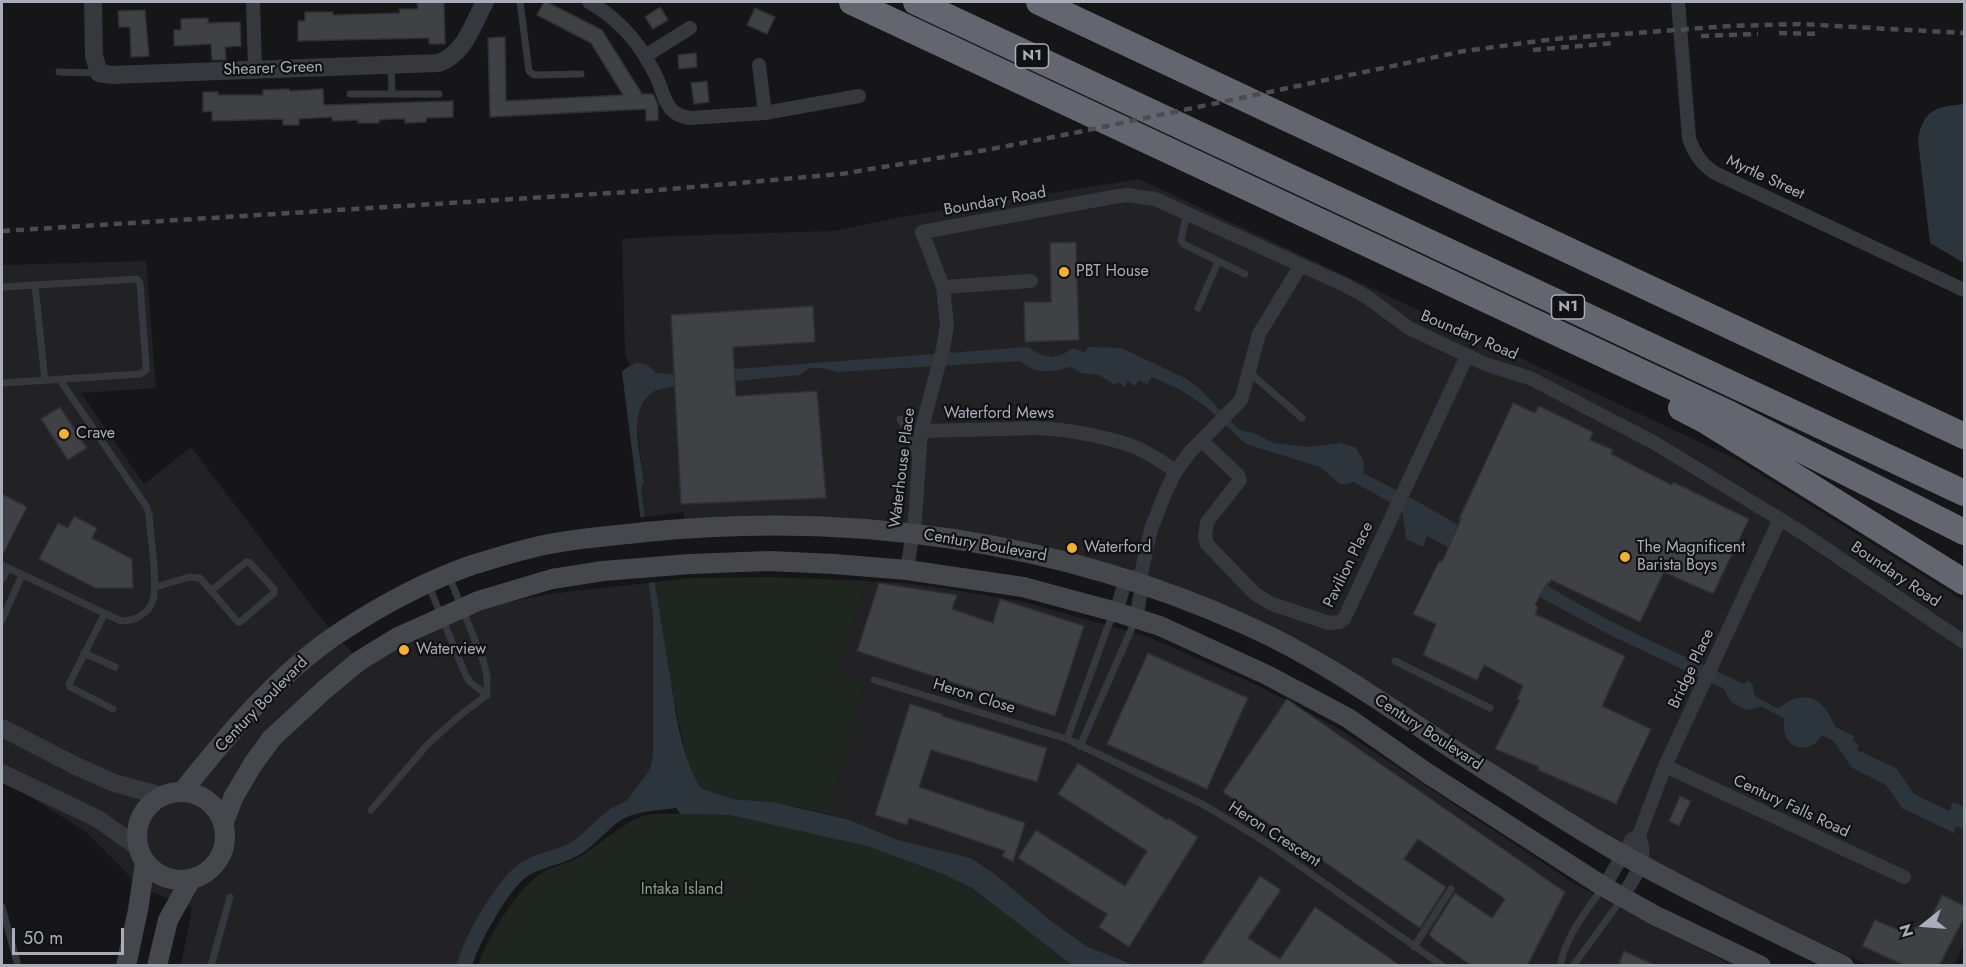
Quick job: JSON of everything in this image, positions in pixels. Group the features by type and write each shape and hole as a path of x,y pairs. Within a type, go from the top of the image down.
{"highway":[{"path":"852,2 1730,414 1965,532"},
{"name":"N1","path":"916,2 1965,493"},
{"path":"1039,2 1965,436"},
{"path":"1156,144 1674,404 1716,427 1965,582"}],"main road":[{"name":"Century Boulevard","path":"183,791 226,739 301,661 339,633 378,609 468,566 545,545 686,528 767,525 912,533 1031,552 1136,579 1250,626 1329,668 1444,744 1642,865 1844,966"},
{"name":"Century Boulevard","path":"223,824 234,796 272,738 324,690 359,661 398,637 478,601 552,579 603,571 690,564 769,561 906,570 1023,587 1116,612 1160,626 1267,675 1348,718 1437,779 1604,887 1654,915 1761,966"},
{"path":"126,966 138,910 141,855 136,830 140,818 148,806 162,796 183,791 197,794 210,803 219,814 225,840 219,859 206,873 191,879 166,878 156,873 141,855"},
{"path":"157,966 168,920 191,879"}],"street":[{"path":"93,2 93,73"},
{"path":"253,2 255,70"},
{"name":"Shearer Green","path":"93,73 112,75 438,63 453,56 460,48 485,2"},
{"path":"589,2 606,11 626,29 645,56 656,76 667,105 674,113 690,118 765,113 859,96"},
{"name":"Myrtle Street","path":"1678,2 1689,138 1698,158 1705,166 1715,173 1965,290"},
{"path":"645,56 690,28"},
{"path":"759,64 765,113"},
{"name":"Boundary Road","path":"922,232 1127,195 1155,199 1367,297 1409,328 1496,368 1530,378 1653,442 1780,519 1965,642"},
{"name":"Waterhouse Place","path":"906,570 912,533 921,431 944,350 947,325 943,287 922,232"},
{"path":"1116,612 1136,579 1151,529 1176,471 1200,440 1241,400 1259,334 1301,265"},
{"path":"943,287 1031,281"},
{"name":"Pavilion Place","path":"1200,440 1238,475 1240,480 1207,522 1205,536 1207,544 1255,594 1272,604 1329,623 1339,622 1344,619 1467,356"},
{"name":"Waterford Mews","path":"921,431 1057,429 1134,447 1176,471"},
{"name":"Bridge Place","path":"1604,887 1632,839 1639,835 1665,766 1780,519"},
{"path":"1136,579 1136,619"},
{"path":"2,728 114,783 162,796"},
{"name":"Century Falls Road","path":"1665,766 1904,877"},
{"path":"2,773 98,819 141,855"},
{"name":"Bridge Place","path":"1639,835 1643,844 1642,865"},
{"path":"1622,897 1642,865"}],"lane":[{"path":"520,2 529,71 534,75 581,74"},
{"path":"391,65 392,93"},
{"path":"59,72 93,73"},
{"path":"350,94 439,94"},
{"path":"1187,213 1183,244 1245,274"},
{"path":"1197,308 1218,262"},
{"path":"2,287 139,280 146,365 146,370 140,374 2,383"},
{"path":"35,285 45,381"},
{"path":"1249,372 1302,418"},
{"path":"2,580 4,567 121,621 130,621 146,612 152,604 155,587 149,514 146,506 60,380"},
{"path":"900,419 909,434 918,472"},
{"path":"155,587 196,576 201,578 211,591 240,622 274,593 274,590 249,562 246,562 211,591"},
{"path":"2,620 22,575"},
{"path":"448,575 483,660 487,675 487,695"},
{"path":"428,584 470,682 487,695"},
{"path":"1067,740 1108,626 1116,612"},
{"path":"105,614 69,685 113,709"},
{"path":"1080,746 1136,619"},
{"path":"84,653 115,667"},
{"path":"1395,661 1490,708"},
{"name":"Heron Close","path":"873,680 1067,740"},
{"path":"371,810 428,744 487,695"},
{"name":"Heron Crescent","path":"1067,740 1204,805 1267,843 1443,966"},
{"path":"1560,966 1563,951 1580,920 1604,887"},
{"path":"1414,947 1451,889"},
{"path":"211,966 230,897"},
{"path":"1574,966 1622,897"},
{"path":"2,907 18,966"}],"shaded area":[{"path":"1964,104 1964,263 1930,243 1918,140 1923,122 1932,112"},
{"path":"1139,179 1738,460 1964,601 1964,944 1954,965 1868,965 1677,876 1446,737 1332,663 1069,556 685,523 684,512 645,517 641,489 644,481 637,427 638,412 645,399 654,391 656,373 640,363 630,365 625,354 622,239 834,231 901,217"},
{"path":"146,261 156,388 81,393 144,484 191,447 321,618 365,668 401,645 493,605 555,593 649,583 653,616 653,754 650,769 618,813 575,849 525,868 508,885 480,928 464,965 181,965 192,908 140,887 86,832 2,779 2,265"},
{"path":"1028,347 1051,357 1074,348 1085,353 1088,347 1121,348 1187,379 1201,390 1238,429 1274,443 1306,447 1341,443 1355,447 1364,461 1363,473 1463,528 1548,586 1585,607 1653,642 1744,684 1749,680 1755,696 1778,709 1796,698 1805,697 1819,703 1835,727 1854,736 1853,740 1859,745 1857,750 1896,768 1914,794 1949,811 1953,802 1964,807 1964,830 1956,826 1954,833 1902,808 1886,785 1851,767 1834,741 1822,735 1809,746 1802,748 1796,746 1786,736 1785,719 1762,707 1746,710 1731,702 1724,689 1610,635 1427,536 1423,547 1406,539 1402,509 1354,482 1340,484 1320,467 1246,444 1205,406 1179,389 1152,377 1147,384 1139,380 1135,386 1128,381 1124,387 1118,382 1115,385 1099,375 1082,373 1071,367 1044,371 1032,369 1020,361 837,372 813,368 800,375 666,388 655,391 645,400 637,421 638,446 644,481 641,489 676,715 688,761 701,788 732,799 773,802 850,820 898,840 971,858 995,874 1051,921 1086,946 1134,965 1072,965 972,888 940,873 867,846 730,815 680,814 672,801 646,803 618,813 650,769 653,754 653,616 622,372 631,365 639,363 656,373 668,374"},
{"path":"770,577 905,583 948,589 1020,601 1149,637 1261,687 1341,730 1572,882 1649,924 1733,965 1134,965 1086,946 1051,921 995,874 971,858 898,840 850,820 816,811 654,582 691,578"}],"green space":[{"path":"770,577 868,581 838,672 865,682 830,814 773,802 732,799 701,788 688,765 672,692 654,582 691,578"},
{"name":"Intaka Island","path":"648,815 730,815 867,846 940,873 972,888 1072,965 478,966 488,942 505,914 524,889 543,872 577,858 621,827"}],"pier":[{"path":"648,516 657,582 646,583 636,518"}],"building":[{"path":"417,2 444,2 445,44 429,44 429,38 298,41 298,21 305,21 305,12 333,12 333,15 400,13 399,9 418,9"},
{"path":"544,2 602,30 642,94 653,94 658,105 658,120 646,121 646,109 490,117 488,38 505,37 506,101 623,95 591,43 537,15"},
{"path":"660,7 668,20 653,29 645,17"},
{"path":"755,8 775,17 767,34 747,25"},
{"path":"145,10 149,56 131,57 130,27 119,27 118,11"},
{"path":"208,18 208,23 240,22 241,46 225,47 226,60 212,60 211,44 174,46 174,30 181,30 181,19"},
{"path":"696,53 697,67 679,69 678,55"},
{"path":"707,81 709,102 694,104 691,83"},
{"path":"289,89 290,91 323,89 324,105 453,101 453,117 426,118 426,122 405,123 405,119 392,119 379,120 379,123 358,123 358,120 332,121 332,117 299,119 299,125 283,125 283,119 212,121 212,111 203,112 203,92 218,92 218,95 263,95 263,90"},
{"name":"PBT House","path":"1076,242 1079,340 1025,342 1024,302 1051,302 1050,243"},
{"path":"813,306 815,342 733,347 736,396 817,391 826,498 681,504 671,315"},
{"path":"1513,403 1535,413 1539,406 1593,432 1590,440 1613,450 1611,454 1672,485 1673,482 1749,519 1713,594 1664,572 1640,622 1551,580 1535,605 1538,607 1535,614 1625,656 1602,706 1651,729 1616,804 1538,770 1539,767 1495,749 1520,700 1517,699 1523,686 1484,665 1477,680 1423,655 1436,624 1413,614 1439,561 1442,562 1461,519 1459,519"},
{"name":"Crave","path":"60,407 87,448 68,460 41,419"},
{"path":"2,494 27,507 2,556"},
{"path":"74,516 97,528 92,538 132,559 133,588 95,588 39,559 58,523 68,528"},
{"path":"879,583 957,595 952,609 993,623 1000,599 1084,626 1055,716 857,651"},
{"path":"1148,653 1248,698 1207,789 1107,744"},
{"path":"1287,699 1565,892 1527,966 1472,966 1432,938 1429,934 1455,893 1492,918 1505,899 1418,839 1404,859 1446,887 1420,928 1223,792"},
{"path":"910,704 1047,748 1037,782 931,750 919,787 1025,823 1013,862 1002,856 1005,851 909,818 907,825 875,815"},
{"path":"1078,763 1167,820 1168,818 1198,837 1129,947 1099,927 1107,914 1018,858 1036,830 1125,886 1147,851 1058,794"},
{"path":"1680,796 1691,801 1679,826 1669,821"},
{"path":"1260,876 1281,890 1248,938 1280,959 1315,907 1401,966 1200,966"},
{"path":"1942,895 1965,906 1965,916 1939,966 1906,966 1862,946 1875,920 1905,933 1917,927 1927,926"},
{"path":"1624,951 1657,966 1618,966"}],"waterway":[{"path":"464,966 490,911 519,874 534,864 576,848 607,821 624,810 651,803 672,801"}],"railway":[{"path":"2,231 659,190 841,174 1074,133 1464,51 1554,39 1730,26 1800,24 1964,33"},
{"path":"1779,33 1821,34"},
{"path":"1701,36 1758,34"},
{"path":"1533,50 1614,43"}],"place":[{"name":"PBT House","path":"1064,272"},
{"name":"Crave","path":"64,434"},
{"name":"Waterford","path":"1072,548"},
{"name":"The Magnificent Barista Boys","path":"1625,557"},
{"name":"Waterview","path":"404,650"}]}
